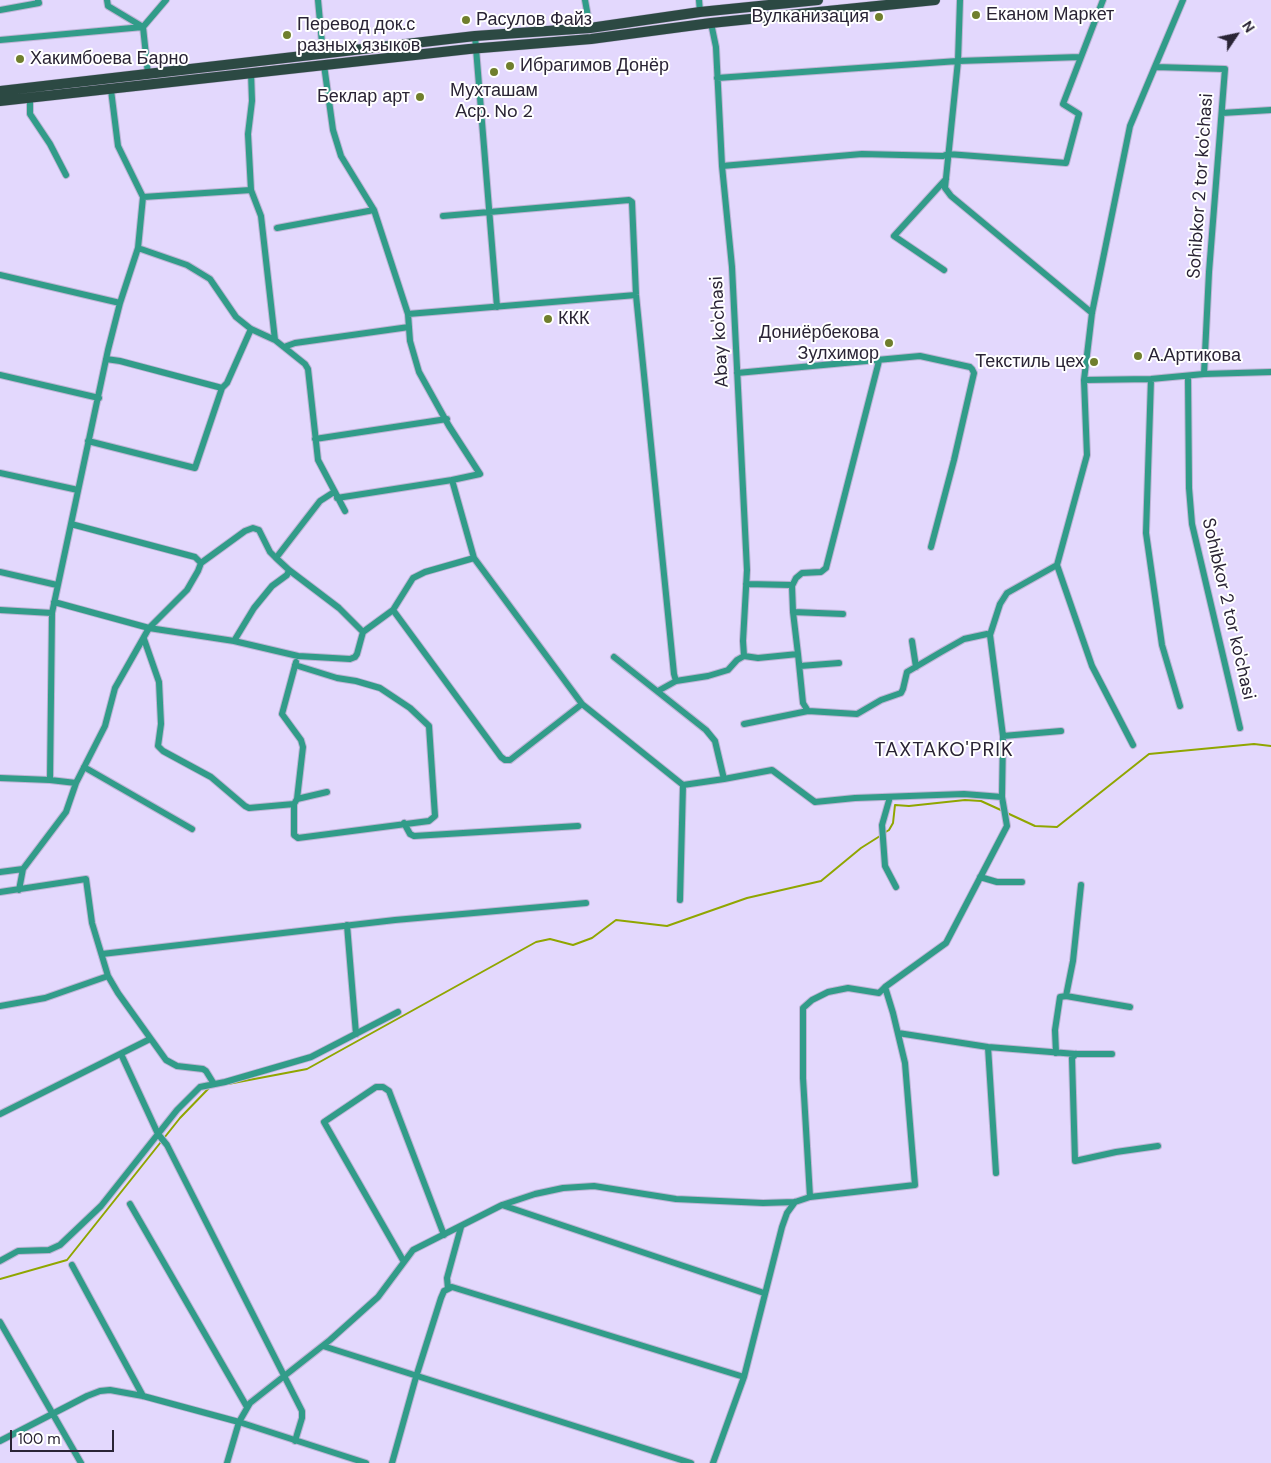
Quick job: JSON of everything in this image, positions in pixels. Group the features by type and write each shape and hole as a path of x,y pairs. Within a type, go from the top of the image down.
{"main road":[{"path":"0,91 475,36 590,28 705,11 818,0"},
{"path":"0,101 476,48 591,39 706,24 934,0"},
{"path":"705,11 706,24"},
{"path":"323,54 324,65"}],"street":[{"path":"0,10 39,2 38,0"},
{"path":"0,40 143,27 166,0"},
{"path":"318,0 323,54"},
{"path":"585,0 590,28"},
{"path":"699,0 705,11"},
{"path":"960,0 958,61 945,188 951,196 1092,313"},
{"path":"722,166 862,154 943,156 948,154 1066,164 1079,114 1063,104 1103,0"},
{"path":"1134,745 1092,666 1057,565 1087,455 1084,380 1092,313 1130,126 1184,0"},
{"path":"107,3 143,27"},
{"name":"Abay ko'chasi","path":"706,24 716,47 722,166 732,268 747,570 743,641 744,656"},
{"path":"143,27 148,74"},
{"path":"475,36 496,307"},
{"path":"717,78 958,61 1080,57"},
{"path":"276,558 320,501 335,495 452,480 480,474 419,372 410,341 408,314 374,210 341,156 333,130 324,65"},
{"name":"Sohibkor 2 tor ko'chasi","path":"1156,67 1225,69 1209,272 1204,374"},
{"path":"251,72 252,101 248,134 251,190 261,216 275,340"},
{"path":"50,780 52,613 106,359 120,303 138,248 143,197 118,146 111,90"},
{"path":"30,98 30,114 50,144 66,175"},
{"path":"1222,113 1271,110"},
{"path":"944,270 894,236 946,179"},
{"path":"143,197 251,190"},
{"path":"443,216 630,201 633,204 636,295 676,681"},
{"path":"277,228 374,210"},
{"path":"138,248 187,265 210,279 236,317 251,329 275,340 302,360 308,370 318,460 345,511"},
{"path":"0,275 120,303"},
{"path":"408,314 636,295"},
{"path":"284,347 295,343 409,327"},
{"path":"88,441 196,468 222,388 227,383 251,329"},
{"path":"737,373 920,356 970,367 974,373 931,547"},
{"path":"106,359 222,388"},
{"path":"808,711 803,703 793,612 792,585 802,573 821,572 826,568 880,361"},
{"path":"1084,380 1151,379 1204,374 1271,372"},
{"path":"0,376 99,398"},
{"name":"Sohibkor 2 tor ko'chasi","path":"1188,376 1188,443 1192,524 1240,728"},
{"path":"1151,379 1146,533 1162,645 1180,706"},
{"path":"315,438 446,419"},
{"path":"0,473 78,490"},
{"path":"452,480 474,558 582,704 683,784 772,770 815,802 890,796 964,794 1002,800"},
{"path":"71,524 195,557 201,564"},
{"path":"19,890 22,871 66,812 76,783 104,726 115,688 149,628 186,590 201,564 245,531 253,528 260,530 270,552 276,558 339,608 363,632"},
{"path":"54,602 149,628 234,641 298,656 350,659 357,654 363,632 393,610 413,578 424,572 474,558"},
{"path":"810,1197 803,1078 802,1008 812,1000 828,992 848,988 879,993 946,943 1007,826 1002,800 1003,736 990,635 1000,604 1007,592 1057,565"},
{"path":"234,641 254,608 272,586 287,575 289,570"},
{"path":"0,572 57,585"},
{"path":"746,584 792,585"},
{"path":"0,610 52,613"},
{"path":"393,610 505,760 510,760 582,704"},
{"path":"793,612 843,614"},
{"path":"744,724 808,711 857,714 881,700 901,693 907,672 964,640 987,634 990,635"},
{"path":"144,639 159,682 161,724 158,746 163,752 211,777 249,808 295,801 327,792"},
{"path":"912,641 916,667"},
{"path":"658,691 676,681 725,671 744,656 758,658 798,654"},
{"path":"295,665 337,678 380,688 410,708 429,726 435,816 429,821 298,838 294,835 295,801 303,747 301,740 282,714 295,665 298,656"},
{"path":"614,657 706,730 715,741 724,779"},
{"path":"800,666 839,663"},
{"path":"1003,736 1061,731"},
{"path":"84,767 192,829"},
{"path":"0,778 76,783"},
{"path":"680,900 683,784"},
{"path":"890,796 882,825 885,866 896,887"},
{"path":"404,823 410,834 414,836 578,826"},
{"path":"0,872 22,871"},
{"path":"980,877 998,882 1022,882"},
{"path":"0,892 86,879 92,923 108,976 124,1003 161,1055 177,1066 203,1069 214,1084"},
{"path":"1066,996 1073,961 1081,885"},
{"path":"102,954 347,926 586,903"},
{"path":"347,926 356,1034"},
{"path":"0,1006 45,998 108,976"},
{"path":"227,1463 240,1422 250,1402 323,1346 378,1296 413,1250 502,1205 535,1194 563,1188 594,1186 676,1199 734,1202 795,1202 810,1197 915,1185 905,1063 885,988"},
{"path":"1056,1053 1055,1030 1060,997 1066,996 1130,1007"},
{"path":"0,1261 18,1250 43,1250 60,1245 100,1206 177,1110 200,1087 252,1075 311,1057 398,1012"},
{"path":"898,1033 988,1047 1056,1053 1112,1054"},
{"path":"0,1114 150,1039"},
{"path":"988,1047 996,1173"},
{"path":"121,1054 158,1134 167,1145 302,1411 302,1418 295,1441"},
{"path":"1076,1054 1072,1058 1075,1161 1116,1152 1158,1146"},
{"path":"404,1262 324,1122 376,1087 383,1087 389,1091 444,1235"},
{"path":"713,1463 744,1377 782,1228 787,1213 795,1202"},
{"path":"130,1204 248,1408"},
{"path":"502,1205 764,1293"},
{"path":"448,1289 447,1278 461,1227"},
{"path":"72,1265 143,1396"},
{"path":"392,1463 416,1376 441,1298 448,1289 457,1288 744,1377"},
{"path":"0,1322 81,1463"},
{"path":"323,1346 691,1463"},
{"path":"1,1439 100,1390 110,1390 143,1396 240,1422 366,1463"}],"waterway":[{"path":"1007,813 1035,826 1057,827 1149,754 1254,744 1271,746"},
{"path":"884,833 889,830 893,823 895,805 909,806 965,800 981,801 1003,811"},
{"path":"228,1084 307,1069 536,942 550,939 573,945 592,938 616,920 667,926 747,898 821,881 861,848 880,836"},
{"path":"0,1279 67,1260 180,1118 209,1088"}],"place":[{"name":"Еканом Маркет","path":"976,15"},
{"name":"Вулканизация","path":"879,17"},
{"name":"Расулов Файз","path":"466,20"},
{"name":"Перевод док.с разных языков","path":"287,35"},
{"name":"Хакимбоева Барно","path":"20,59"},
{"name":"Ибрагимов Донёр","path":"510,66"},
{"name":"Мухташам Аср. No 2","path":"494,72"},
{"name":"Беклар арт","path":"420,97"},
{"name":"ККК","path":"548,319"},
{"name":"Дониёрбекова Зулхимор","path":"889,343"},
{"name":"А.Артикова","path":"1138,356"},
{"name":"Текстиль цех","path":"1094,362"}],"district":[{"name":"TAXTAKO'PRIK","path":"944,751"}]}
